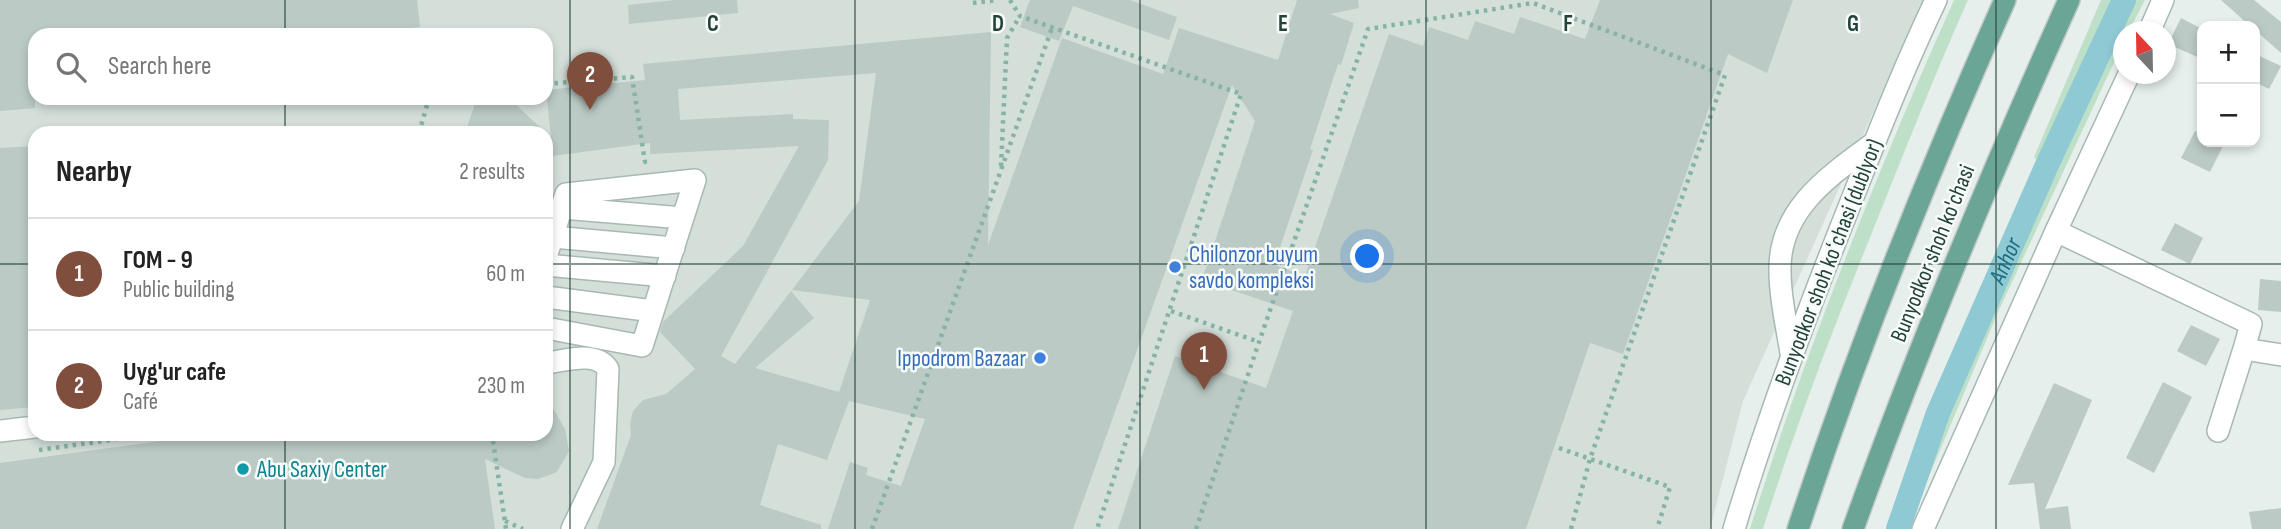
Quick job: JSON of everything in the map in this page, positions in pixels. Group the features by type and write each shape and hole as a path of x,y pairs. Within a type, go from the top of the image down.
{"main road":[{"name":"Bunyodkor shoh ko'chasi","path":"1798,529 1880,303 1945,141 2006,0"},
{"name":"Bunyodkor shoh ko'chasi","path":"1853,529 1992,175 2069,0"}],"street":[{"name":"Bunyodkor shoh koʻchasi (dublyor)","path":"1734,529 1791,354 1904,67 1936,0"},
{"path":"2153,21 2163,0"},
{"path":"1923,529 2124,84"},
{"path":"1791,354 1780,270 1783,239 1788,225 1814,190 1874,143"},
{"path":"553,235 566,194 695,180 642,346 553,329"},
{"path":"562,208 683,218"},
{"path":"2056,231 2251,324 2218,431"},
{"path":"553,247 674,248"},
{"path":"553,266 665,276"},
{"path":"553,298 653,312"},
{"path":"2244,349 2281,355"},
{"path":"553,362 598,359 608,369 604,462 572,529"},
{"path":"0,431 28,428"}],"path":[{"path":"973,3 997,0"},
{"path":"1010,0 1020,16 1241,94 1097,529"},
{"path":"1196,529 1368,29 1533,3 1725,75 1590,459 1571,529"},
{"path":"1001,171 1007,38 1020,16"},
{"path":"872,529 1052,28"},
{"path":"553,83 632,77 645,162"},
{"path":"421,126 427,105"},
{"path":"1171,311 1259,342"},
{"path":"33,450 100,441"},
{"path":"493,441 506,529"},
{"path":"1559,448 1670,487 1657,529"},
{"path":"505,522 523,529"}],"shaded area":[{"name":"Chilonzor buyum savdo kompleksi","path":"0,0 1924,0 1743,401 1710,529 0,529"}],"green space":[{"path":"1954,0 1968,0 1843,304 1763,529 1750,529 1844,262"},
{"path":"2101,0 2145,0 2134,21 2113,21 2113,65 1999,310 1911,519 1905,522 1940,422 2047,171 2034,157"}],"building":[{"path":"0,0 417,0 420,27 410,28 28,28 28,105 35,105 35,108 0,111"},
{"path":"675,0 737,0 738,13 629,24 628,5"},
{"path":"1030,0 1130,0 1177,17 1169,40 1073,6 1059,41 1020,27"},
{"path":"1297,0 1358,0 1359,8 1330,14 1354,23 1341,65 1338,64 1310,149 1313,150 1274,265 1305,276 1389,34 1423,46 1429,27 1468,40 1475,21 1514,34 1520,17 1585,39 1600,0 1793,0 1767,73 1728,54 1623,354 1590,343 1526,529 1118,529 1175,356 1266,388 1293,311 1202,280 1255,121 1232,85 1073,529 828,529 850,462 868,468 866,475 901,486 925,419 849,401 827,460 778,444 760,505 821,525 821,529 597,529 631,435 633,411 643,400 666,394 695,369 660,332 663,322 743,246 799,146 650,154 650,143 553,156 553,126 550,126 548,105 553,105 553,89 645,80 643,64 991,32 988,245 1062,38 1163,74 1179,28 1278,60","holes":["876,73 859,201 792,290 870,300 839,392 755,368 814,318 791,291 735,364 721,356 828,160 829,120 793,119 793,114 680,120 678,89"]},
{"path":"2221,0 2254,0 2281,22 2281,53 2260,34 2260,21 2244,21"},
{"path":"2181,18 2197,26 2197,57 2176,48 2176,28"},
{"path":"2260,56 2281,66 2269,89 2260,84"},
{"path":"475,105 516,105 539,126 467,126"},
{"path":"2195,131 2197,147 2222,147 2210,172 2181,158"},
{"path":"28,146 28,408 0,410 0,148"},
{"path":"2175,223 2203,238 2190,264 2161,250"},
{"path":"2260,279 2281,281 2281,312 2258,310"},
{"path":"2191,325 2220,339 2206,366 2177,351"},
{"path":"2163,382 2192,397 2154,473 2126,458"},
{"path":"2054,383 2092,400 2045,509 2068,506 2071,529 2040,529 2034,483 2008,485"},
{"name":"Abu Saxiy Center","path":"553,408 565,429 569,451 557,472 538,479 525,478 485,459 495,529 0,529 0,463 160,441 553,441"},
{"path":"2281,508 2281,529 2252,529 2249,512"}],"waterway":[{"name":"Anhor","path":"1898,529 1938,413 2047,165 2124,0"}],"place":[{"name":"Uyg'ur cafe","path":"590,110"},
{"name":"Chilonzor buyum savdo kompleksi","path":"1175,267"},
{"name":"Ippodrom Bazaar","path":"1040,358"},
{"name":"ГОМ - 9","path":"1204,390"},
{"name":"Abu Saxiy Center","path":"243,469"}]}
